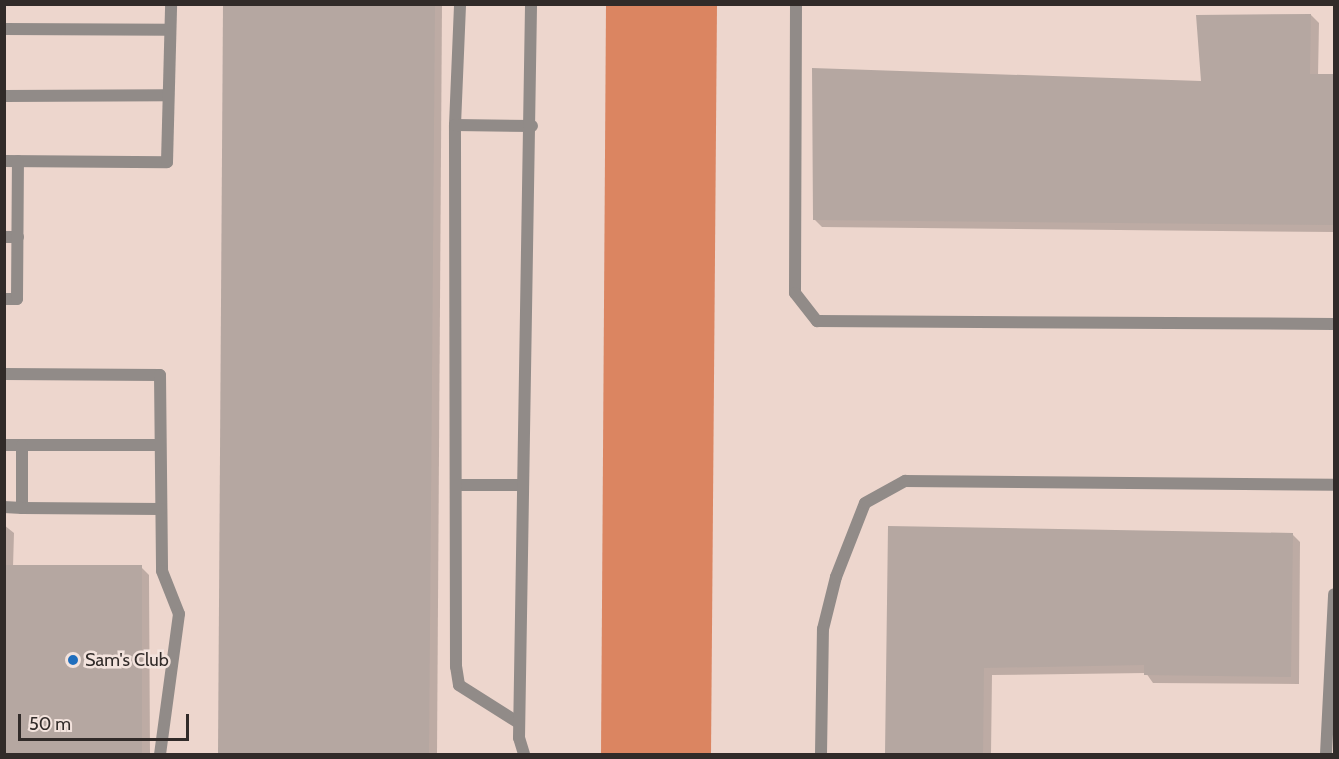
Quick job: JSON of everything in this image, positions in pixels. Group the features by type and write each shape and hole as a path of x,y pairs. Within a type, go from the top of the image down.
{"lane":[{"path":"4,161 167,162 171,4"},
{"path":"460,4 455,125 459,685 519,723"},
{"path":"524,754 519,723 532,126 531,4"},
{"path":"796,4 795,293 817,321 1335,324"},
{"path":"4,29 170,30"},
{"path":"4,96 168,95"},
{"path":"455,125 532,126"},
{"path":"11,299 18,237 18,161"},
{"path":"4,237 18,237"},
{"path":"4,374 160,375 162,571 179,614 160,754"},
{"path":"4,445 160,445"},
{"path":"22,445 22,508"},
{"path":"821,754 823,629 836,577 865,503 905,481 1335,485"},
{"path":"456,485 523,485"},
{"path":"4,507 161,509"},
{"path":"1326,754 1335,594"}],"shaded area":[{"path":"5,5 1334,5 1334,754 5,754"},
{"path":"606,5 717,5 711,754 601,754"}],"building":[{"path":"223,4 435,4 429,754 218,753"},
{"path":"1311,14 1310,74 1334,74 1334,225 813,220 812,68 1201,81 1196,15"},
{"path":"888,526 1293,533 1291,677 1144,675 1144,665 984,668 983,754 885,754"},
{"name":"Sam's Club","path":"4,565 142,565 142,754 4,754"}],"place":[{"name":"Sam's Club","path":"73,660"}]}
